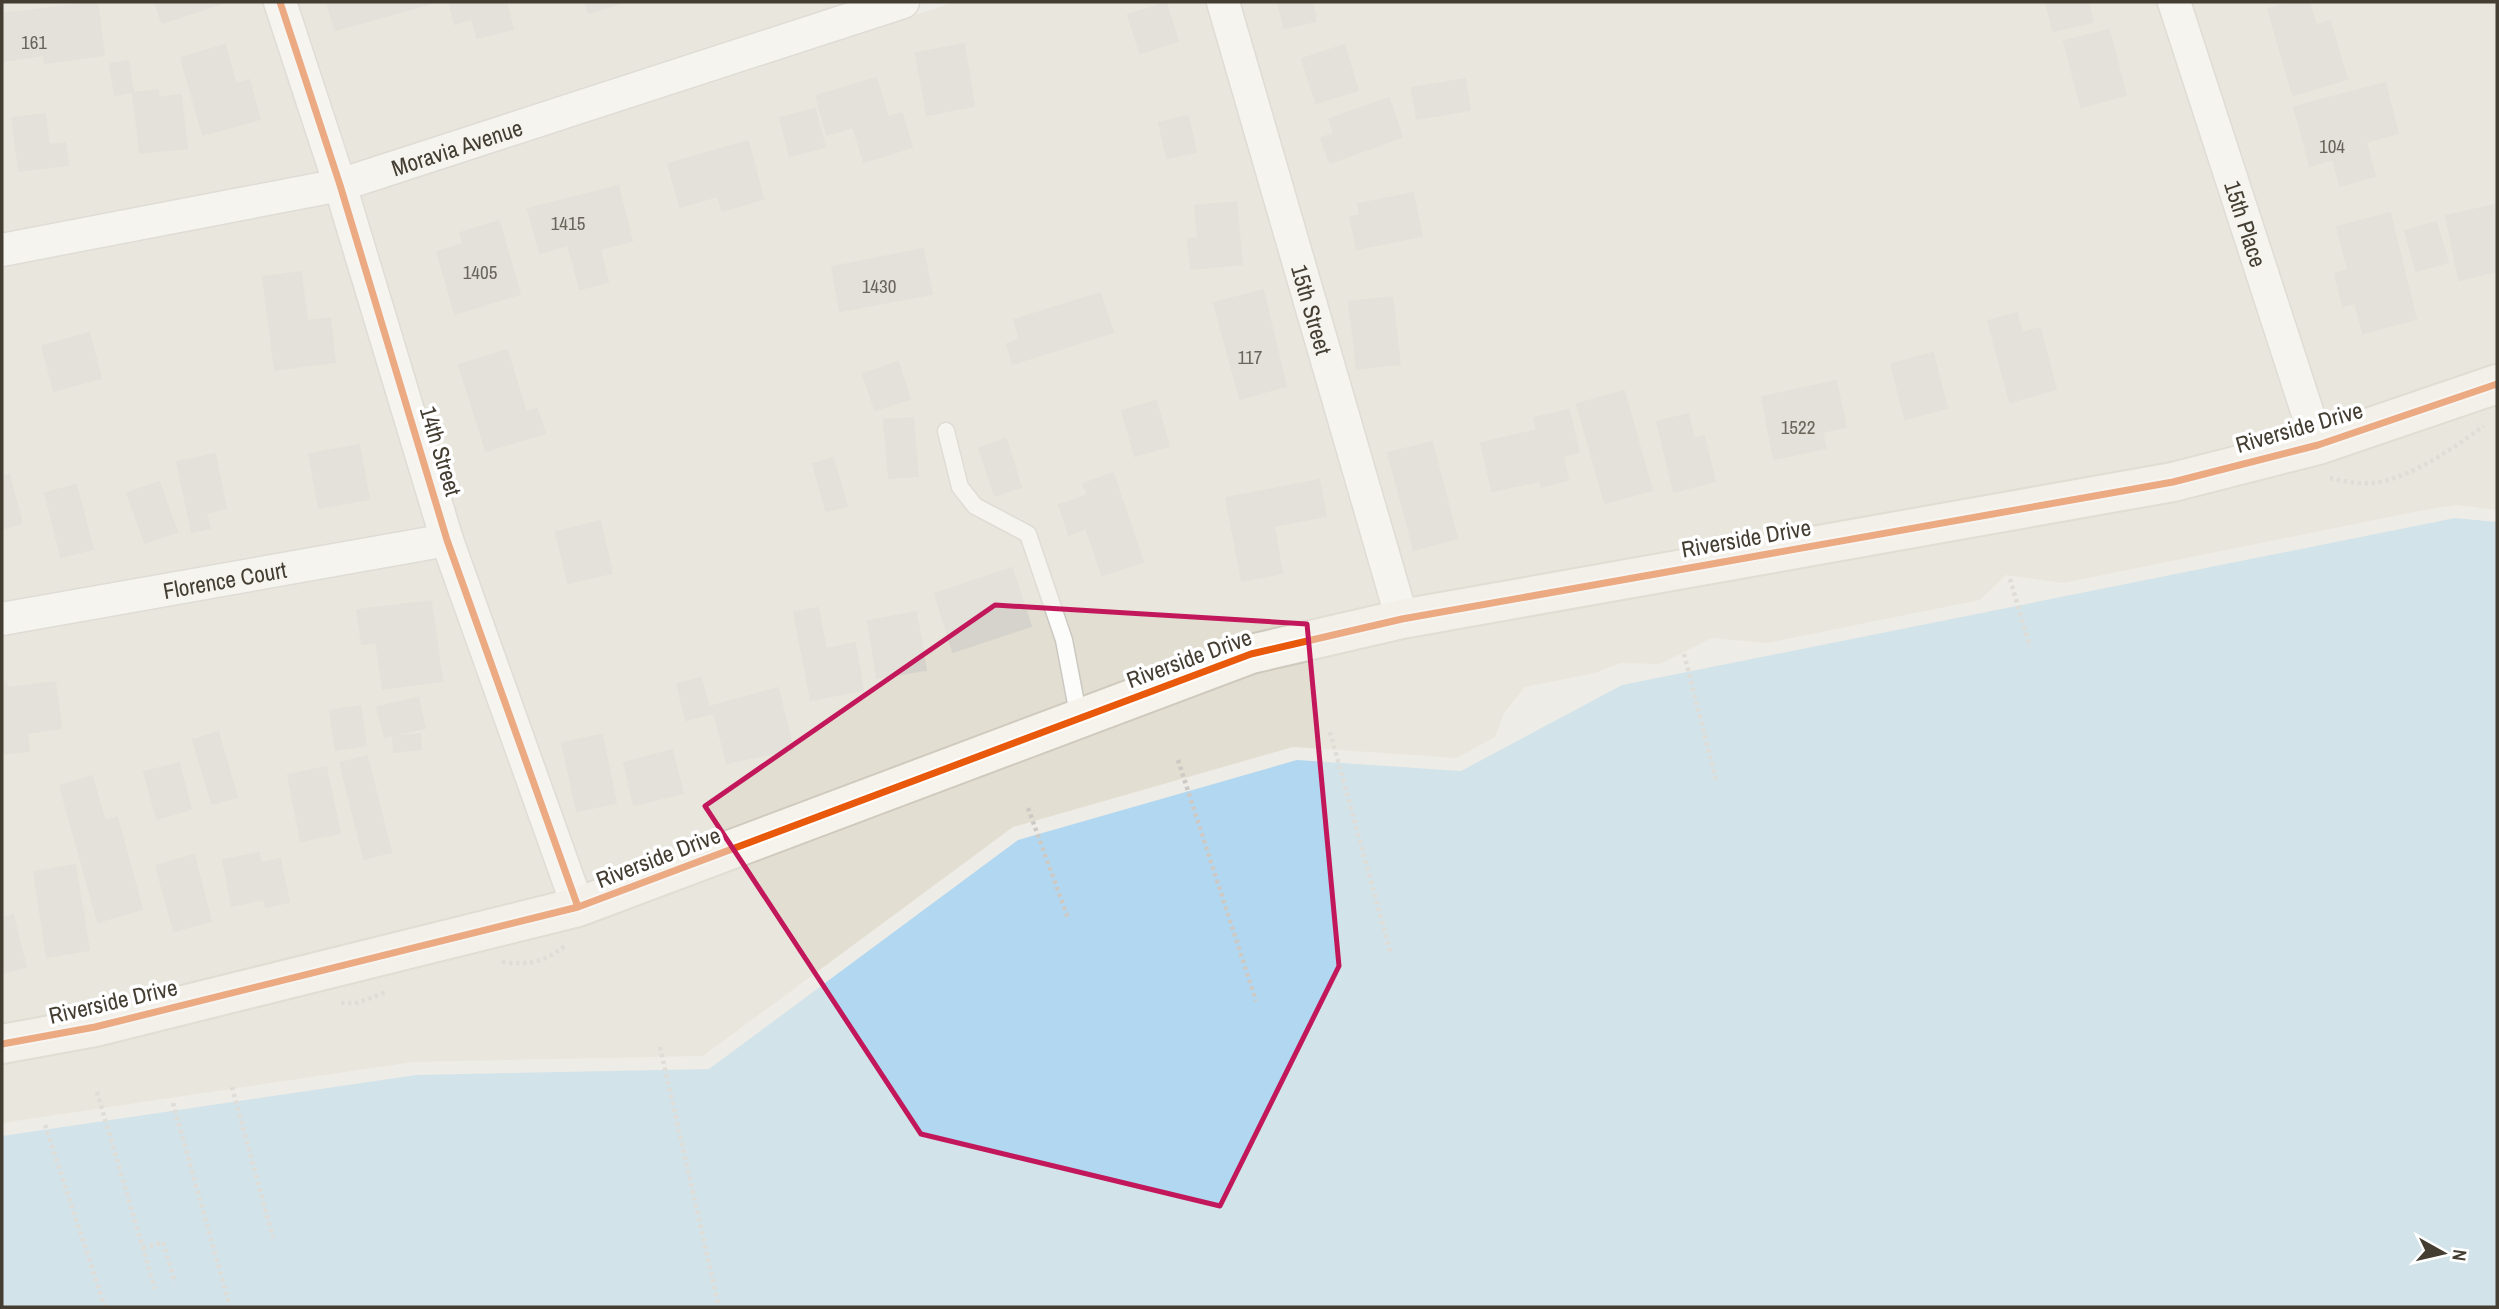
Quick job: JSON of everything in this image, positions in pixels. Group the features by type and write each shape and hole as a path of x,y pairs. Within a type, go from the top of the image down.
{"street":[{"name":"14th Street","path":"281,2 340,185 447,540 576,923"},
{"name":"15th Street","path":"1223,2 1402,619"},
{"name":"15th Place","path":"2174,2 2318,460"},
{"name":"Moravia Avenue","path":"2,250 340,185 894,3"},
{"name":"Riverside Drive","path":"2,1044 95,1027 576,923 1079,719 1251,654 1402,619 2173,482 2318,460 2497,384"},
{"name":"Florence Court","path":"2,620 447,540"}],"lane":[{"path":"946,431 960,487 967,496 975,506 1028,534 1064,640 1079,719"}],"path":[{"path":"2318,460 2351,482 2383,482 2444,454 2487,424"},
{"path":"2010,579 2030,647"},
{"path":"1685,654 1716,780"},
{"path":"1330,732 1391,954"},
{"path":"1178,760 1256,1001"},
{"path":"1028,807 1068,918"},
{"path":"495,961 522,964 546,960 576,923"},
{"path":"334,1003 358,1003 393,990"},
{"path":"660,1047 718,1303"},
{"path":"232,1087 273,1237"},
{"path":"97,1092 155,1289"},
{"path":"173,1103 230,1307"},
{"path":"45,1125 105,1307"},
{"path":"143,1248 163,1242 175,1283"}],"highlighted area":[{"path":"995,605 1307,624 1339,966 1220,1206 921,1134 705,806"}],"shaded area":[{"path":"2,2 263,2 319,173 2,234"},
{"path":"298,2 852,2 352,165"},
{"path":"955,2 1205,2 1382,608 589,887 463,536 361,194"},
{"path":"1240,2 2157,2 2297,434 2168,468 1414,601"},
{"path":"2192,2 2497,2 2497,368 2329,425"},
{"path":"328,203 426,528 2,604 2,265"},
{"path":"2497,400 2497,510 2456,505 2414,512 2063,583 2006,575 1980,600 1767,643 1712,638 1660,664 1621,663 1595,673 1525,687 1504,713 1495,737 1457,758 1293,747 1013,827 703,1056 413,1062 2,1123 2,1060 100,1042 1257,668"},
{"path":"436,558 557,897 90,1012 2,1029 2,635"}],"water":[{"path":"2455,518 2497,522 2497,1307 2,1307 2,1136 416,1075 709,1069 1018,840 1297,760 1461,771 1622,685"}],"building":[{"path":"97,2 104,55 45,63 44,55 2,61 2,14"},
{"path":"155,2 226,2 162,23"},
{"path":"327,2 430,2 430,4 335,30"},
{"path":"449,2 506,2 513,29 477,38 472,19 455,24"},
{"path":"585,2 624,2 589,13"},
{"path":"1278,2 1312,2 1316,21 1284,28"},
{"path":"2046,2 2088,2 2093,22 2053,31"},
{"path":"2293,2 2309,2 2316,25 2330,21 2347,79 2293,95 2268,9"},
{"path":"1166,3 1178,41 1140,53 1128,15"},
{"path":"2109,30 2126,95 2081,107 2064,41"},
{"path":"964,44 974,106 927,115 916,53"},
{"path":"225,45 236,84 249,80 260,119 203,135 181,58"},
{"path":"1344,45 1358,90 1316,103 1302,59"},
{"path":"128,61 133,92 115,95 110,64"},
{"path":"876,78 888,117 902,113 912,147 864,162 853,127 827,135 816,96"},
{"path":"1465,79 1470,110 1417,119 1412,88"},
{"path":"2385,83 2398,133 2366,142 2375,176 2340,186 2333,159 2310,166 2294,107"},
{"path":"158,90 159,98 181,95 187,148 140,153 133,93"},
{"path":"1389,98 1402,137 1330,163 1321,138 1334,134 1329,119"},
{"path":"815,109 825,147 790,156 780,118"},
{"path":"45,114 49,145 65,143 68,165 19,171 12,118"},
{"path":"1188,116 1196,152 1167,158 1159,123"},
{"path":"748,141 763,199 722,211 718,196 680,207 668,164"},
{"path":"618,186 632,241 600,249 608,282 580,289 568,245 540,253 528,209"},
{"path":"1413,193 1422,236 1357,249 1350,217 1360,215 1358,204"},
{"path":"1236,202 1242,264 1191,269 1188,239 1198,238 1195,206"},
{"path":"2494,205 2497,271 2459,280 2446,216"},
{"path":"2390,213 2416,319 2363,333 2355,303 2343,306 2335,274 2348,270 2337,227"},
{"path":"499,221 520,294 455,314 437,252 463,244 460,233"},
{"path":"2436,222 2448,262 2416,271 2405,231"},
{"path":"923,249 932,294 840,311 832,267"},
{"path":"301,272 307,321 330,318 335,362 275,370 263,277"},
{"path":"1263,290 1286,386 1240,399 1214,303"},
{"path":"1100,293 1113,332 1013,364 1007,344 1020,339 1014,320"},
{"path":"1392,297 1400,364 1357,369 1349,302"},
{"path":"2017,313 2022,333 2040,328 2056,389 2010,402 1988,321"},
{"path":"89,333 101,378 54,391 42,346"},
{"path":"507,350 526,412 537,409 545,433 486,451 459,365"},
{"path":"1933,353 1947,408 1905,419 1891,364"},
{"path":"898,362 910,399 875,410 863,374"},
{"path":"1836,381 1846,427 1822,432 1826,448 1774,459 1762,397"},
{"path":"1624,391 1652,490 1605,503 1577,404"},
{"path":"1156,401 1169,446 1135,456 1122,411"},
{"path":"1569,410 1579,452 1563,456 1568,480 1541,487 1540,481 1492,491 1481,443 1537,430 1534,418"},
{"path":"1688,414 1694,439 1704,436 1715,481 1674,492 1657,422"},
{"path":"913,418 918,476 889,478 884,420"},
{"path":"1006,439 1021,487 995,496 979,448"},
{"path":"1432,442 1457,538 1414,550 1388,453"},
{"path":"359,445 369,499 319,508 309,454"},
{"path":"215,454 226,508 206,513 210,528 192,532 177,462"},
{"path":"833,458 847,506 826,511 813,464"},
{"path":"1113,473 1143,562 1102,575 1086,528 1069,535 1059,505 1088,495 1083,484"},
{"path":"9,475 22,523 2,529 2,477"},
{"path":"1319,480 1326,516 1274,526 1282,573 1242,581 1226,498"},
{"path":"159,482 177,532 145,543 127,493"},
{"path":"76,485 93,549 61,557 45,493"},
{"path":"600,521 612,573 568,583 556,532"},
{"path":"1012,568 1031,626 953,652 935,594"},
{"path":"431,601 442,681 383,689 376,642 362,644 357,610"},
{"path":"818,608 826,649 855,643 863,690 811,700 794,612"},
{"path":"916,612 926,670 877,678 868,621"},
{"path":"701,678 709,707 778,688 793,749 727,763 714,713 686,720 677,684"},
{"path":"6,681 7,688 55,682 61,728 27,733 29,751 2,754 2,682"},
{"path":"418,698 425,728 385,737 377,707"},
{"path":"360,706 366,745 336,750 330,711"},
{"path":"218,732 237,797 212,804 193,740"},
{"path":"420,734 421,749 394,752 393,737"},
{"path":"602,735 616,803 577,811 562,743"},
{"path":"672,750 683,793 634,805 624,763"},
{"path":"367,756 391,852 364,859 340,763"},
{"path":"179,763 191,809 157,819 144,772"},
{"path":"326,767 340,833 301,841 288,775"},
{"path":"92,776 105,821 117,817 142,909 98,922 60,786"},
{"path":"259,853 261,863 280,859 289,902 266,907 264,899 232,906 223,860"},
{"path":"194,855 211,921 174,931 156,866"},
{"path":"75,865 89,950 47,957 34,872"},
{"path":"13,915 26,967 2,973 2,918"}],"cycle path":[{"path":"280,2 340,185 447,540 578,907"},
{"path":"2,1044 95,1027 578,907 1251,654 1402,619 2173,482 2318,445 2497,384"}]}
